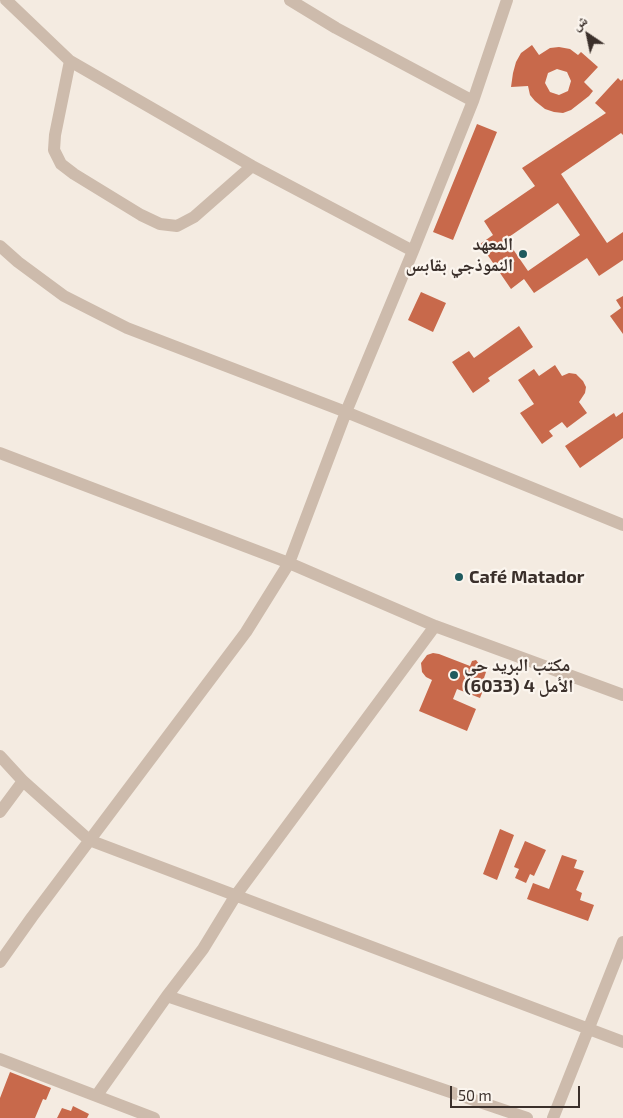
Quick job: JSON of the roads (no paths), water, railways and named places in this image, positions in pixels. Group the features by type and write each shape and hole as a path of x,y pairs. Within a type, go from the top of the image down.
{"street":[{"path":"6,0 70,61 252,166 413,251"},
{"path":"290,0 336,28 473,101"},
{"path":"0,962 89,840 246,632 289,563 346,412 473,101 507,0"},
{"path":"70,61 54,135 54,150 61,164 74,174 141,215 160,224 177,226 194,217 252,166"},
{"path":"0,246 18,262 64,296 127,328 346,412 623,524"},
{"path":"0,454 289,563 435,626 623,695"},
{"path":"97,1095 167,996 204,949 236,895 435,626"},
{"path":"0,756 24,781 89,840 623,1042"},
{"path":"0,812 24,781"},
{"path":"553,1118 623,942"},
{"path":"167,996 527,1118"},
{"path":"0,1059 154,1118"}],"place":[{"name":"المعهد النموذجي بقابس","path":"523,254"},
{"name":"Café Matador","path":"459,577"},
{"name":"مكتب البريد حي الأمل 4 (6033)","path":"454,675"}]}
